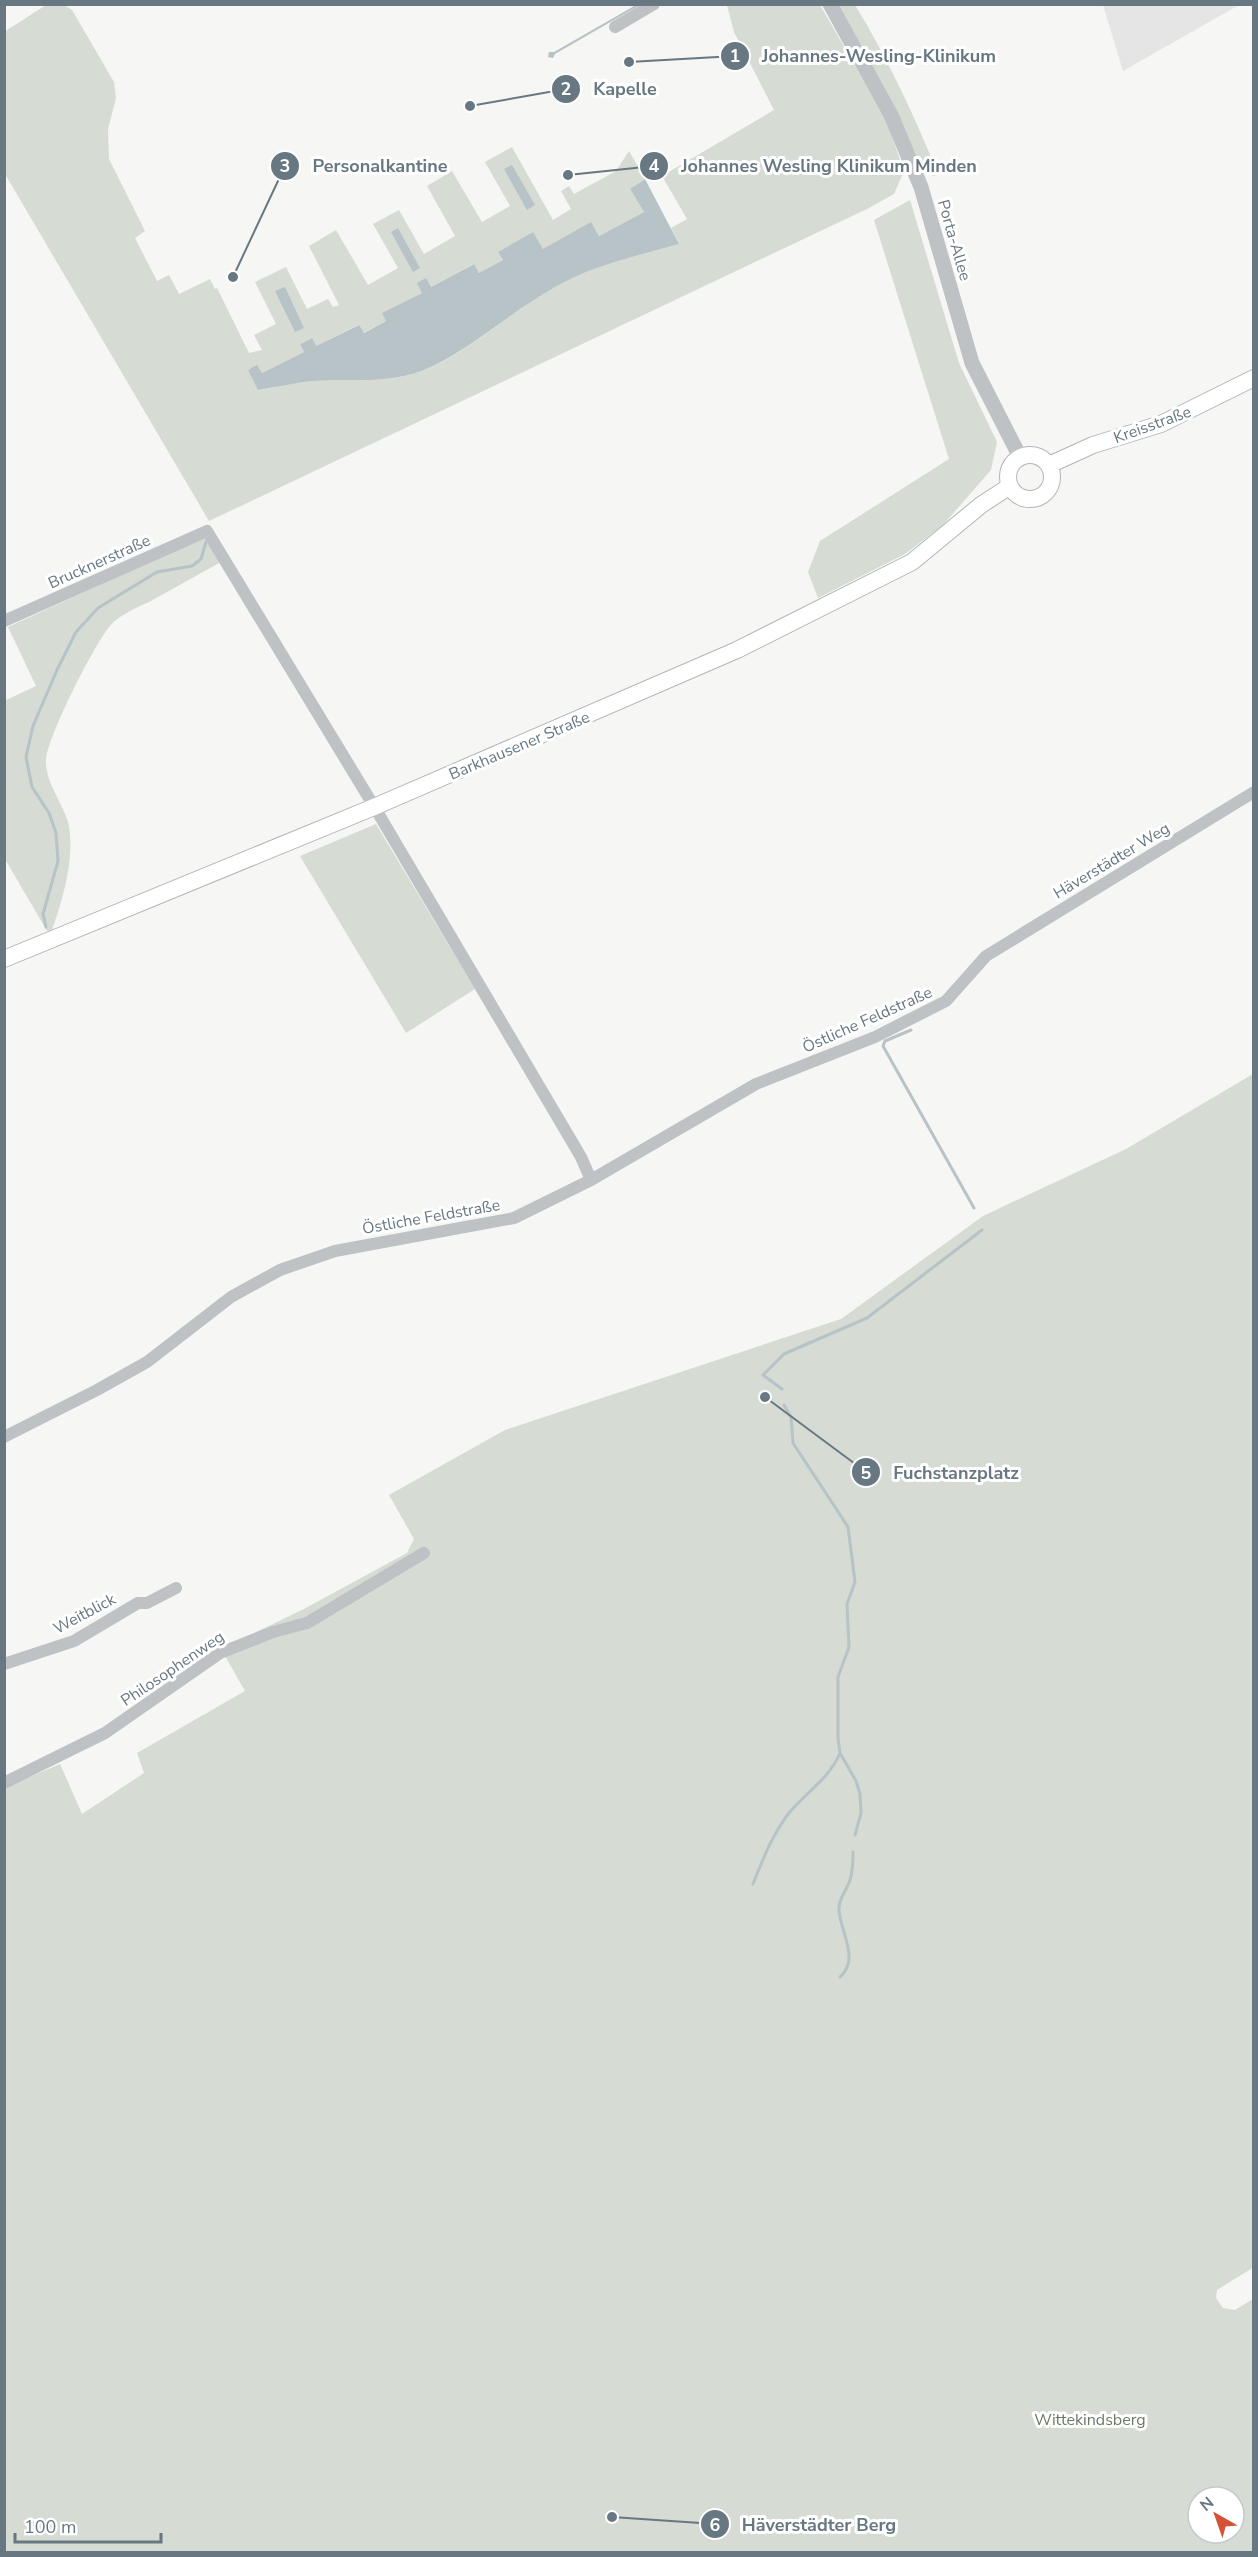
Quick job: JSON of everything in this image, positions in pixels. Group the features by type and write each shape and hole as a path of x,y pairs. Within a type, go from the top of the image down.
{"main road":[{"name":"Kreisstraße","path":"1049,465 1093,445 1161,424 1254,378"},
{"path":"1035,455 1049,465 1051,484 1042,495 1035,498 1020,496 1010,486 1008,472 1020,457 1035,455"},
{"name":"Barkhausener Straße","path":"4,959 374,807 705,664 912,562 981,505 1010,486"}],"street":[{"path":"615,27 654,4"},
{"name":"Porta-Allee","path":"830,4 891,115 921,187 972,363 1020,457"},
{"name":"Brucknerstraße","path":"4,621 207,531 374,807"},
{"name":"Häverstädter Weg","path":"986,956 1254,792"},
{"path":"374,807 581,1157 591,1180"},
{"name":"Östliche Feldstraße","path":"4,1437 147,1362 231,1298 280,1270 335,1251 514,1218 591,1180 756,1084 875,1036 946,1001 986,956"},
{"name":"Philosophenweg","path":"4,1784 105,1733 220,1653 262,1635 307,1623 370,1583 424,1553"},
{"name":"Weitblick","path":"4,1664 74,1641 138,1603 147,1603 176,1588"}],"shaded area":[{"path":"1103,4 1239,5 1123,71"},
{"path":"636,5 640,5 555,54 553,58 548,57 549,52 554,52"},
{"path":"512,165 535,205 527,210 504,169"},
{"path":"645,179 679,244 616,262 570,279 539,297 458,352 410,375 382,379 312,381 258,390 248,370 257,365 262,373 304,352 300,344 312,338 316,346 359,325 364,333 386,321 382,313 422,293 417,283 426,278 431,287 474,264 479,273 503,260 498,252 533,232 543,249 591,222 599,236 644,212 630,189"},
{"path":"398,228 420,268 413,272 391,232"},
{"path":"285,287 304,328 295,332 275,291"}],"green space":[{"path":"46,5 64,5 72,10 114,82 116,98 108,129 109,159 145,231 135,238 157,281 169,275 179,294 210,279 215,289 217,288 249,353 262,350 254,335 276,324 255,282 286,267 307,309 328,299 333,307 339,305 309,246 336,230 368,285 398,268 373,224 399,210 424,254 455,236 427,186 452,171 482,222 510,206 485,162 512,147 553,220 571,209 561,191 569,186 574,194 616,171 629,151 645,179 630,189 644,212 599,236 591,223 543,250 533,233 498,252 503,260 479,273 473,264 431,287 426,279 422,293 383,313 386,321 363,333 358,325 316,346 311,338 300,344 304,352 262,373 248,369 259,390 292,383 369,380 410,375 442,362 475,342 522,307 569,279 615,262 679,244 671,228 687,219 662,176 774,110 734,32 727,5 820,5 885,117 904,171 894,194 869,208 209,521 5,174 4,32"},
{"path":"837,5 855,5 900,88 938,174 934,176 919,170"},
{"path":"910,200 959,363 997,442 991,470 943,525 905,554 818,598 808,572 820,541 949,459 874,220"},
{"path":"202,538 208,540 221,562 128,612 110,626 83,671 53,734 46,762 47,770 51,785 68,822 70,849 67,877 60,904 52,930 47,931 5,859 4,701 36,686 8,627"},
{"path":"376,824 475,989 406,1033 300,856"},
{"name":"Wittekindsberg","path":"1253,1074 1254,2267 1217,2290 1216,2298 1223,2308 1235,2310 1253,2299 1253,2552 5,2552 4,1788 60,1764 82,1814 144,1773 137,1753 245,1691 221,1649 302,1610 407,1553 414,1539 389,1495 505,1430 841,1319 983,1216 1126,1149"}],"waterway":[{"path":"46,927 43,914 58,861 56,833 49,813 32,787 26,757 33,726 76,632 98,608 157,572 192,566 201,559 206,542"},
{"path":"911,1030 885,1041 883,1046 974,1208"},
{"path":"782,1389 763,1375 784,1354 867,1318 982,1230"},
{"path":"784,1405 791,1417 793,1443 848,1527 855,1582 847,1604 849,1647 838,1677 838,1739 840,1753 856,1781 860,1794 861,1813 855,1835"},
{"path":"753,1884 768,1847 783,1821 830,1770 840,1753"},
{"path":"840,1977 849,1963 849,1954 839,1907 851,1877 853,1852"}],"place":[{"name":"Johannes-Wesling-Klinikum","path":"629,62"},
{"name":"Kapelle","path":"470,106"},
{"name":"Johannes Wesling Klinikum Minden","path":"568,175"},
{"name":"Personalkantine","path":"233,277"},
{"name":"Fuchstanzplatz","path":"765,1397"},
{"name":"Häverstädter Berg","path":"612,2517"}]}
